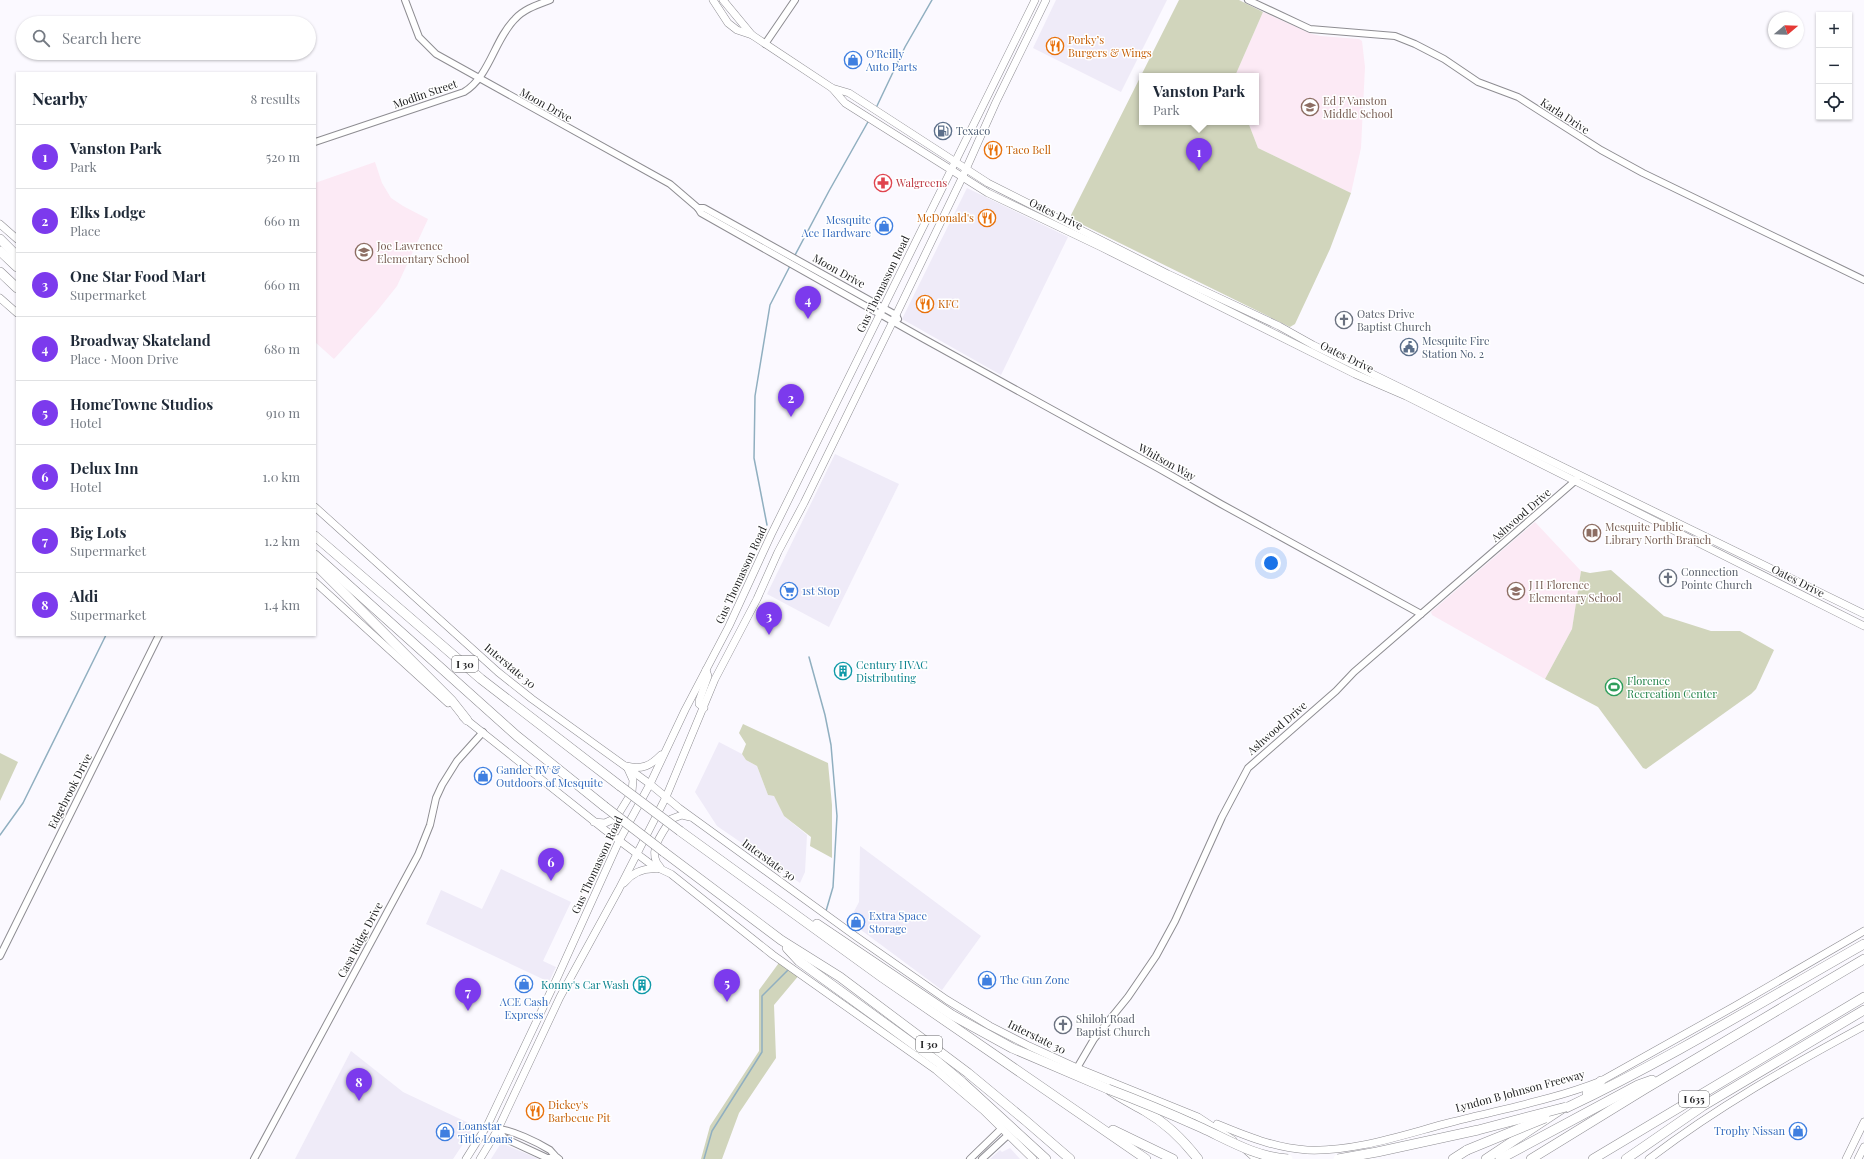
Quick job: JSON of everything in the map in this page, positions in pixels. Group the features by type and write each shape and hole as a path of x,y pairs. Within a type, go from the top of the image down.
{"highway":[{"path":"0,239 16,255"},
{"path":"0,251 16,266"},
{"path":"0,272 16,287"},
{"path":"0,281 16,292"},
{"name":"I 30","path":"316,537 481,679 680,831 948,1025 1084,1115 1146,1159"},
{"name":"I 30","path":"316,556 517,736 604,806 781,940 840,977 962,1068 1070,1159"},
{"path":"316,565 452,701 467,720"},
{"path":"762,891 827,930 952,1015 1012,1048 1149,1105 1241,1148 1288,1159"},
{"path":"781,940 799,962 916,1046 962,1082 1002,1125 1046,1159"},
{"path":"1453,1159 1482,1143 1578,1102 1633,1075 1714,1031 1864,944"},
{"path":"1531,1159 1665,1077 1864,959"},
{"name":"I 635","path":"1593,1159 1864,997"},
{"path":"1630,1159 1703,1106 1864,1010"},
{"path":"1500,1159 1638,1085 1665,1077"},
{"path":"1486,1159 1595,1088 1601,1081"},
{"path":"1108,1089 1117,1096 1147,1112 1181,1140 1198,1159"},
{"path":"1338,1159 1478,1130 1566,1107"},
{"path":"1084,1115 1152,1150 1173,1159"},
{"path":"1626,1159 1643,1149"}],"main road":[{"name":"Oates Drive","path":"713,0 728,23 737,30 752,35"},
{"name":"Oates Drive","path":"723,0 752,35 765,44 832,88 849,94 866,104 988,183 1166,277 1355,374 1406,396 1864,614"},
{"name":"Gus Thomasson Road","path":"466,1159 488,1124 558,976 619,841 650,784 664,753 729,626 950,170 1035,0"},
{"path":"480,1159 498,1129 560,997 619,889 666,797 715,680 757,599 778,552 894,318 1046,0"},
{"path":"1014,43 1022,48"},
{"name":"Oates Drive","path":"832,88 845,103 962,178 1047,222 1103,244"},
{"path":"0,224 16,238"},
{"path":"0,298 16,312"},
{"name":"Oates Drive","path":"1577,478 1864,626"},
{"path":"799,479 812,486"},
{"name":"Interstate 30","path":"316,508 498,672 532,699 650,784 858,938 965,1012 1029,1046 1077,1068 1198,1117 1223,1132 1256,1159"},
{"path":"316,583 467,720 619,841 692,890 773,955 936,1070 1002,1125 1008,1136 1033,1159"},
{"path":"704,708 699,704 699,701 708,676 706,670"},
{"path":"626,767 641,769 653,763 664,753"},
{"path":"594,822 605,823 616,818 632,792 633,780 626,767"},
{"path":"662,870 655,862 653,855 654,849 671,819 682,815 694,818"},
{"path":"619,889 637,872 649,868 662,870"},
{"name":"Lyndon B Johnson Freeway","path":"1198,1117 1263,1142 1307,1150 1334,1149 1364,1144 1512,1108 1578,1090 1601,1081 1735,1006 1864,931"},
{"path":"1649,1159 1747,1091 1864,1026"},
{"path":"1846,1159 1864,1122"},
{"path":"1858,1159 1864,1147"}],"street":[{"name":"Moon Drive","path":"405,0 414,26 426,46 436,54 478,79 670,184 698,208 704,208 788,258 882,310 894,318 903,327"},
{"name":"Modlin Street","path":"316,142 464,92 478,79 508,27 515,18 533,6 550,0"},
{"path":"765,44 795,0"},
{"name":"Karla Drive","path":"1248,0 1310,29 1396,36 1410,41 1444,59 1478,82 1518,98 1601,150 1643,173 1864,280"},
{"name":"Whitson Way","path":"903,327 1036,399 1221,504 1421,614"},
{"name":"Ashwood Drive","path":"1077,1068 1097,1035 1128,997 1156,956 1178,915 1222,817 1248,768 1577,478"},
{"name":"Edgebrook Drive","path":"0,956 159,636"},
{"name":"Casa Ridge Drive","path":"254,1159 418,855 430,825 436,798 442,785 457,762 483,732"},
{"path":"970,1159 1002,1125"},
{"path":"498,1129 507,1130 514,1133 550,1151 558,1158"},
{"path":"982,1159 1008,1136"}],"shaded area":[{"path":"1056,0 1167,0 1121,92 1033,48"},
{"name":"Ed F Vanston Middle School","path":"1263,12 1312,34 1359,39 1362,41 1365,67 1361,148 1351,193 1258,148 1249,125 1259,125 1259,73 1236,73"},
{"name":"Joe Lawrence Elementary School","path":"375,162 382,183 391,198 428,219 397,286 334,359 316,343 316,183"},
{"path":"967,188 1068,237 1001,375 902,319"},
{"path":"835,454 899,484 829,627 767,594"},
{"name":"J H Florence Elementary School","path":"1535,522 1581,571 1572,629 1545,679 1432,615 1431,612"},
{"path":"719,742 742,754 746,760 757,766 768,795 774,796 784,816 807,835 805,872 800,883 717,826 695,792"},
{"name":"Extra Space Storage","path":"860,846 981,936 942,990 849,921 859,902"},
{"path":"501,869 571,902 543,961 556,967 549,982 426,924 441,890 482,909"},
{"path":"351,1051 403,1092 475,1126 453,1159 295,1159"},
{"path":"501,1143 539,1159 491,1159"},
{"path":"1010,1148 1020,1159 990,1159 1000,1150 1002,1152"}],"green space":[{"path":"1179,0 1239,0 1263,12 1236,73 1142,73"},
{"path":"1139,80 1139,125 1249,125 1258,148 1351,193 1330,249 1295,324 1290,327 1071,219 1071,215"},
{"path":"1611,570 1664,616 1711,631 1740,631 1774,650 1756,689 1751,694 1646,769 1643,768 1598,707 1545,679 1572,629 1581,571 1590,573"},
{"path":"743,724 828,763 832,805 832,858 810,846 811,837 784,816 774,796 768,795 757,766 746,760 742,754 746,744 739,733"},
{"path":"0,753 18,762 0,801"},
{"path":"781,960 800,974 774,1005 776,1058 739,1113 722,1159 701,1159 710,1126 759,1051 759,990"}],"waterway":[{"path":"876,108 905,47 932,0"},
{"path":"794,257 869,120"},
{"path":"767,525 754,458 755,396 770,305 790,266"},
{"path":"0,835 23,803 106,636"},
{"path":"809,657 825,715 831,745 837,816 833,887 826,911"},
{"path":"704,1159 712,1131 762,1052 762,996 789,969"}],"place":[{"name":"Porky’s Burgers & Wings","path":"1055,46"},
{"name":"O'Reilly Auto Parts","path":"853,60"},
{"name":"Ed F Vanston Middle School","path":"1310,107"},
{"name":"Texaco","path":"943,131"},
{"name":"Taco Bell","path":"993,150"},
{"name":"Vanston Park","path":"1199,171"},
{"name":"Walgreens","path":"883,183"},
{"name":"McDonald's","path":"987,218"},
{"name":"Mesquite Ace Hardware","path":"884,226"},
{"name":"Joe Lawrence Elementary School","path":"364,252"},
{"name":"KFC","path":"925,304"},
{"name":"Broadway Skateland","path":"808,319"},
{"name":"Oates Drive Baptist Church","path":"1344,320"},
{"name":"Mesquite Fire Station No. 2","path":"1409,347"},
{"name":"Elks Lodge","path":"791,417"},
{"name":"Mesquite Public Library North Branch","path":"1592,533"},
{"name":"Connection Pointe Church","path":"1668,578"},
{"name":"1st Stop","path":"789,591"},
{"name":"J H Florence Elementary School","path":"1516,591"},
{"name":"One Star Food Mart","path":"769,635"},
{"name":"Century HVAC Distributing","path":"843,671"},
{"name":"Florence Recreation Center","path":"1614,687"},
{"name":"Gander RV & Outdoors of Mesquite","path":"483,776"},
{"name":"Delux Inn","path":"551,881"},
{"name":"Extra Space Storage","path":"856,922"},
{"name":"The Gun Zone","path":"987,980"},
{"name":"ACE Cash Express","path":"524,984"},
{"name":"Konny's Car Wash","path":"642,985"},
{"name":"HomeTowne Studios","path":"727,1002"},
{"name":"Big Lots","path":"468,1011"},
{"name":"Shiloh Road Baptist Church","path":"1063,1025"},
{"name":"Aldi","path":"359,1101"},
{"name":"Dickey's Barbecue Pit","path":"535,1111"},
{"name":"Trophy Nissan","path":"1798,1131"},
{"name":"Loanstar Title Loans","path":"445,1132"}]}
